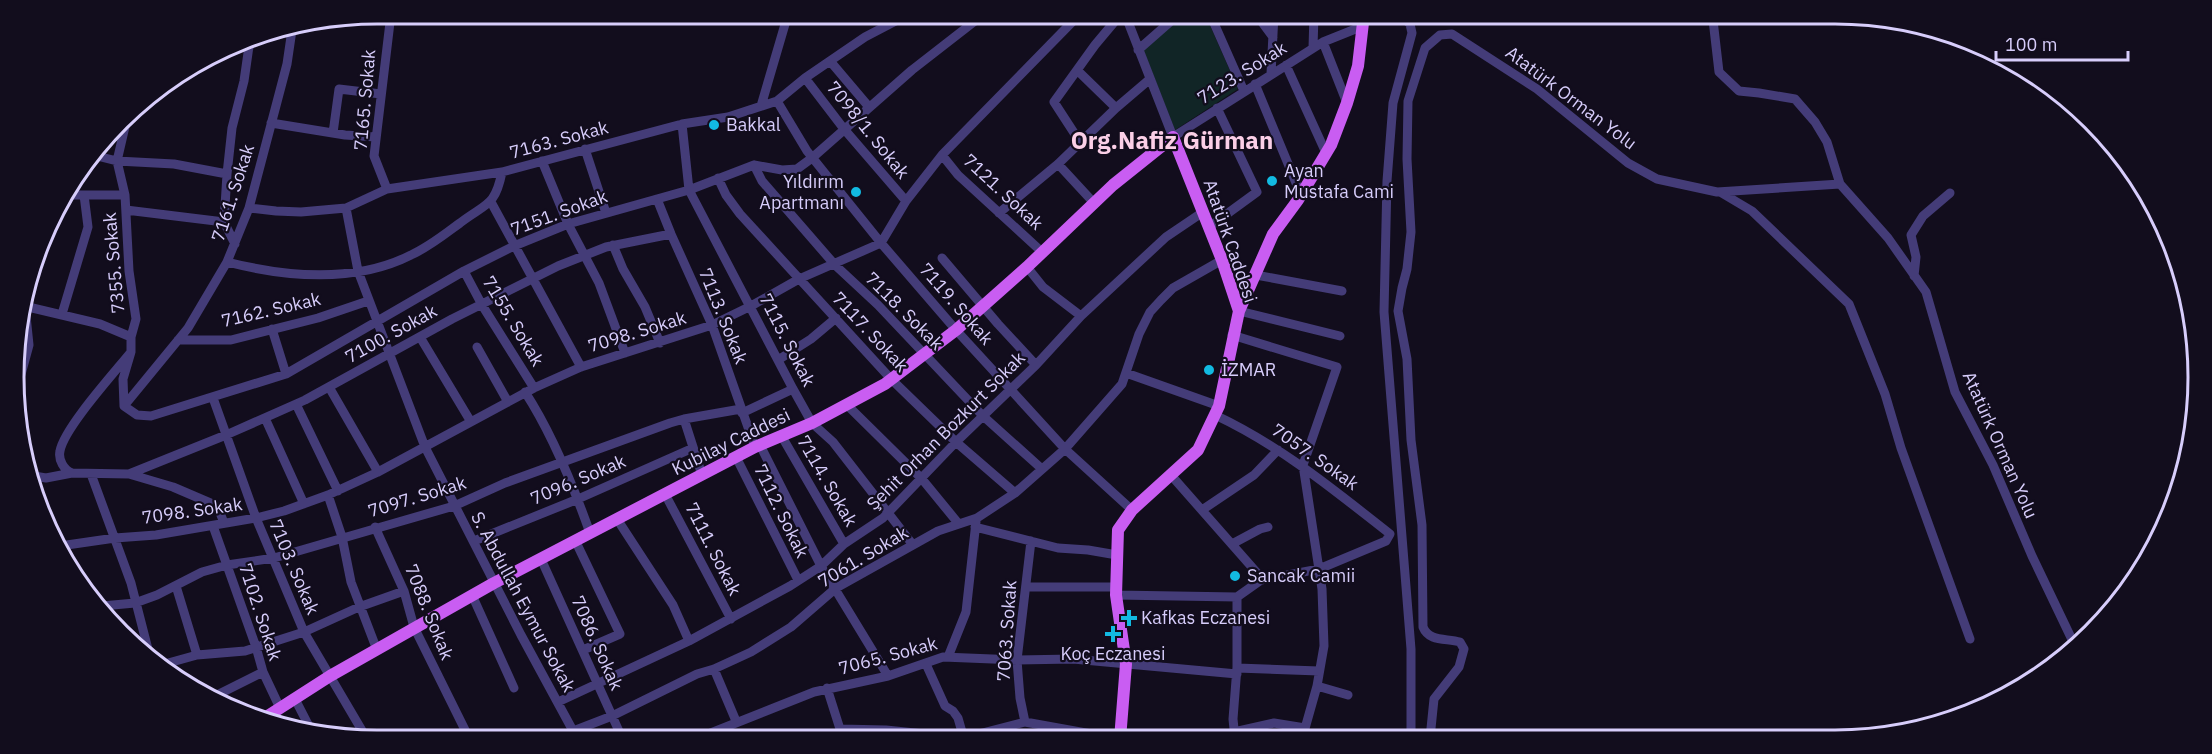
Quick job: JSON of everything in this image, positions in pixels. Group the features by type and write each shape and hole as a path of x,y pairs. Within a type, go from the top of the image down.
{"main road":[{"path":"1239,310 1274,234 1326,153 1347,103 1358,66 1362,24"},
{"name":"Kubilay Caddesi","path":"272,713 330,676 494,583 757,446 812,423 891,380 956,330 1027,267 1113,185 1173,137"},
{"name":"Atatürk Caddesi","path":"1121,730 1126,664 1116,591 1118,530 1132,510 1198,450 1217,410 1239,310 1222,260 1173,137"}],"street":[{"name":"7165. Sokak","path":"387,189 374,156 390,24"},
{"path":"761,106 785,24"},
{"name":"7163. Sokak","path":"491,202 502,172 682,124 728,117 777,101 805,78 865,37 890,24"},
{"name":"7151. Sokak","path":"124,406 137,416 151,417 286,374 464,271 514,246 568,224 690,190 754,165 782,170 797,169 912,69 971,24"},
{"path":"881,243 906,201 942,155 1070,24"},
{"path":"1080,142 1054,102 1095,45 1114,24"},
{"name":"Atatürk Caddesi","path":"1127,24 1173,137"},
{"path":"1138,50 1168,24"},
{"path":"1214,24 1244,91"},
{"path":"1263,24 1273,37"},
{"path":"1271,74 1274,24"},
{"path":"1313,48 1314,24"},
{"name":"7123. Sokak","path":"1173,137 1353,24"},
{"path":"1410,24 1412,33 1393,103 1387,181 1384,312 1411,649 1411,730"},
{"path":"1713,24 1719,72 1738,92 1795,99 1815,122 1827,142 1840,184"},
{"name":"Atatürk Orman Yolu","path":"1431,730 1434,699 1459,667 1464,649 1460,642 1447,638 1431,638 1426,635 1423,627 1422,525 1411,440 1407,359 1398,311 1407,269 1411,232 1407,159 1408,101 1425,48 1440,35 1452,34 1538,89 1628,163 1658,178 1720,192 1840,184 1888,238 1926,292 1955,392 1993,465 2072,639"},
{"name":"7161. Sokak","path":"124,406 202,307 227,262 249,208 287,64 291,35"},
{"path":"1323,42 1347,103"},
{"path":"235,244 224,222 227,174 232,128 244,81 249,48"},
{"path":"830,61 869,107"},
{"path":"1286,65 1326,153"},
{"path":"1077,71 1116,108"},
{"name":"7098/1. Sokak","path":"805,78 844,129 906,201"},
{"path":"999,213 1058,164 1150,79"},
{"path":"1255,84 1301,195"},
{"path":"333,133 339,89 381,94"},
{"name":"7119. Sokak","path":"777,101 812,158 956,330 1065,449 1132,510"},
{"path":"1209,227 1257,192 1217,108"},
{"path":"271,123 376,137"},
{"name":"7115. Sokak","path":"682,124 690,190 793,389 812,423 833,442 913,545"},
{"name":"7355. Sokak","path":"124,130 117,161 125,195 129,271 136,319 131,337 131,352 123,379 124,406"},
{"path":"585,149 606,213"},
{"name":"7121. Sokak","path":"942,155 958,175 1042,252"},
{"path":"101,157 117,161 174,164 227,174"},
{"path":"542,161 568,224 599,283 626,353"},
{"path":"1058,164 1094,203"},
{"name":"7118. Sokak","path":"754,165 762,181 835,265 878,305 983,416 1042,469"},
{"path":"249,208 276,212 346,208 387,189 502,172"},
{"name":"7117. Sokak","path":"718,178 726,195 740,214 891,380 956,442 1015,493"},
{"path":"1720,192 1752,211 1849,304 1885,393 1901,448 1970,639"},
{"path":"1914,276 1916,257 1911,235 1923,216 1950,193"},
{"path":"74,195 125,195"},
{"path":"62,314 88,227 84,195"},
{"name":"7113. Sokak","path":"657,199 712,325 742,411 757,446 821,566 888,676"},
{"path":"227,262 259,270 295,275 358,272 410,256 433,243 491,202 581,367"},
{"name":"S. Abdullah Eymur Sokak","path":"346,208 358,272 368,301 379,321 389,354 425,447 494,583 573,730"},
{"path":"126,210 224,222"},
{"name":"Şehit Orhan Bozkurt Sokak","path":"558,702 689,641 821,566 844,544 888,513 956,442 1036,365 1081,316 1166,237 1203,212"},
{"name":"7100. Sokak","path":"129,474 296,404 558,266 613,245 671,234"},
{"name":"7098. Sokak","path":"66,545 213,526 256,518 304,504 378,472 525,392 581,367 712,325 799,279 881,243"},
{"path":"613,245 645,307 660,343"},
{"path":"942,258 1036,365"},
{"name":"7061. Sokak","path":"587,730 697,674 751,652 791,627 836,588 938,531 958,523 976,522 1015,493 1065,449 1122,384 1139,334 1150,312 1173,288 1222,260"},
{"path":"1027,267 1043,287 1081,316"},
{"name":"7155. Sokak","path":"464,271 482,305 534,388"},
{"path":"1256,275 1342,291"},
{"name":"7162. Sokak","path":"178,340 231,340 318,318 368,301"},
{"path":"31,307 100,324 131,337"},
{"path":"1239,310 1340,336"},
{"path":"778,360 811,339 836,318"},
{"path":"25,361 29,345 27,329"},
{"path":"272,329 286,374"},
{"path":"1232,335 1337,367 1303,465 1322,589 1324,646 1317,686 1305,728 1274,723 1251,730"},
{"path":"420,337 471,422"},
{"path":"477,347 508,402"},
{"path":"72,473 60,459 63,443 81,414 131,352"},
{"path":"1126,373 1217,410"},
{"path":"329,387 378,472"},
{"name":"7097. Sokak","path":"109,607 135,603 202,572 227,565 274,558 454,506 505,483 684,419 742,411 793,389"},
{"path":"525,392 578,499 590,533"},
{"name":"7103. Sokak","path":"213,398 256,518 304,632 361,729"},
{"path":"296,404 338,491"},
{"path":"847,405 922,479 958,523"},
{"name":"7057. Sokak","path":"1217,410 1303,465 1390,534"},
{"path":"265,418 304,504"},
{"path":"684,419 702,475"},
{"name":"7114. Sokak","path":"781,435 844,544"},
{"name":"7096. Sokak","path":"474,541 578,499 693,448"},
{"path":"1202,510 1254,475 1278,450"},
{"name":"7112. Sokak","path":"736,457 798,580"},
{"path":"39,477 45,478 72,473 129,474 173,487 215,504 224,523"},
{"path":"91,474 131,583 145,643"},
{"path":"1170,474 1261,580"},
{"name":"7111. Sokak","path":"665,494 731,619"},
{"path":"328,495 342,537 351,582 377,650"},
{"path":"617,519 673,605 689,641"},
{"path":"948,657 966,612 976,522 1058,548 1117,555"},
{"name":"7102. Sokak","path":"213,526 263,672 280,708"},
{"name":"7088. Sokak","path":"375,527 404,591 414,627 465,730"},
{"path":"1232,544 1268,527"},
{"path":"1026,587 1237,597 1261,580 1319,569 1386,541 1390,534 1401,532"},
{"path":"575,540 620,634 583,650"},
{"name":"7063. Sokak","path":"1025,722 1020,698 1017,660 1030,541"},
{"name":"7086. Sokak","path":"541,559 618,730"},
{"path":"176,586 197,656"},
{"path":"170,663 197,656 245,651 304,632 359,607 404,591"},
{"path":"472,595 514,688"},
{"path":"1234,730 1237,597"},
{"name":"7065. Sokak","path":"717,730 827,688 888,676 943,657 1017,660 1073,659 1237,671 1319,671"},
{"path":"926,664 945,706 953,711 961,730"},
{"path":"714,669 736,721"},
{"path":"219,693 263,672"},
{"path":"1317,686 1348,695"},
{"path":"827,688 838,730"},
{"path":"295,699 307,723"},
{"path":"994,730 1025,722 1070,730"}],"green space":[{"path":"1172,24 1209,24 1238,89 1175,130 1143,49"}],"place":[{"name":"Bakkal","path":"714,125"},
{"name":"Ayan Mustafa Cami","path":"1272,181"},
{"name":"Yıldırım Apartmanı","path":"856,192"},
{"name":"İZMAR","path":"1209,370"},
{"name":"Sancak Camii","path":"1235,576"},
{"name":"Kafkas Eczanesi","path":"1129,618"},
{"name":"Koç Eczanesi","path":"1113,634"}],"district":[{"name":"Org.Nafiz Gürman","path":"1172,141"}]}
